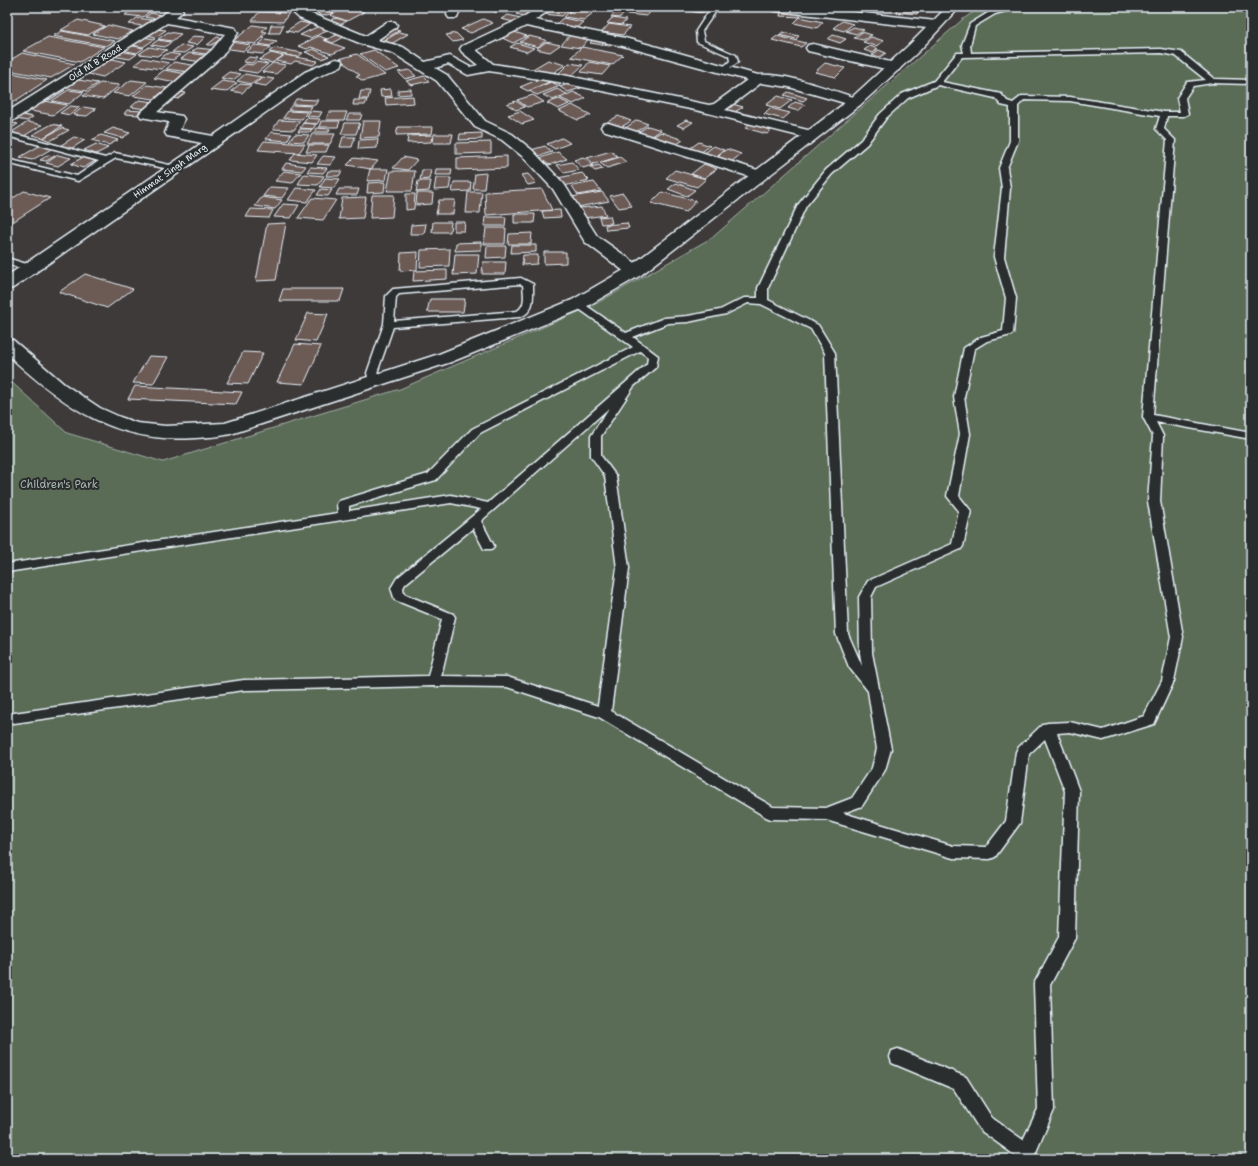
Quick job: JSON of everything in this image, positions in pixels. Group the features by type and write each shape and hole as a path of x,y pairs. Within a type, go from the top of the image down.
{"street":[{"name":"Old M B Road","path":"8,118 183,7"},
{"path":"294,8 314,7"},
{"path":"489,67 467,49 524,22 548,7"},
{"path":"694,7 702,7"},
{"path":"776,7 936,25"},
{"path":"7,344 72,400 98,416 127,426 156,432 189,433 227,429 445,358 531,316 578,304 635,271 855,102 914,48 954,7"},
{"path":"294,8 302,15 367,41 398,50 442,78 480,124 507,137 527,153 559,187 591,239 635,271"},
{"path":"165,19 230,30 232,33 217,53 146,114 191,121"},
{"path":"524,22 625,42 758,79 766,78 855,102"},
{"path":"367,41 391,25"},
{"path":"813,48 894,67"},
{"path":"424,66 450,60 468,71 489,67 558,78 705,109 811,135"},
{"name":"Himmat Singh Marg","path":"7,284 213,140 234,128 310,75 336,63"},
{"path":"705,109 718,108 758,79"},
{"path":"176,118 172,133 213,140"},
{"path":"213,125 234,128"},
{"path":"608,127 759,175"}],"lane":[{"path":"708,7 713,12 699,31 700,42 732,55 734,62 725,69"},
{"path":"968,55 966,45 972,25 993,12 1017,7"},
{"path":"763,301 763,288 802,205 829,172 864,142 883,116 905,96 937,83 960,55 1160,51 1178,54 1212,81"},
{"path":"826,814 857,802 878,770 884,749 866,654 865,597 872,584 957,546 965,511 953,496 965,434 959,397 969,348 984,339 1008,332 1011,298 999,257 1006,188 1003,168 1014,141 1014,106 1022,98 1070,99 1164,114 1184,114 1181,98 1190,84 1212,81 1251,82"},
{"path":"937,83 998,96 1004,103 1014,106"},
{"path":"7,719 244,685 433,681 507,682 604,713 771,813 826,814 953,852 990,853 1012,823 1023,752 1048,728 1070,727 1103,735 1149,720 1168,681 1177,637 1154,501 1158,436 1148,417 1171,140 1160,129 1164,114"},
{"path":"7,134 107,160"},
{"path":"7,161 78,179 115,154 174,168"},
{"path":"7,261 30,268"},
{"path":"374,381 372,373 389,324 391,296 396,291 521,281 528,284 528,308 531,316"},
{"path":"625,336 667,320 688,319 723,312 747,300 763,301 815,327 830,353 842,634 854,664 874,690"},
{"path":"433,681 449,617 399,597 397,588 401,581 475,520 652,365 653,356 578,304"},
{"path":"389,324 519,314 531,316"},
{"path":"344,515 343,504 432,477 476,431 642,348"},
{"path":"604,713 623,568 610,476 596,456 596,436 630,384"},
{"path":"1148,417 1251,436"},
{"path":"7,568 451,499 490,507"},
{"path":"475,520 488,546"},
{"path":"898,1057 960,1083 986,1124 1025,1156 1046,1110 1042,984 1067,938 1072,792 1048,728"}],"green space":[{"name":"Children's Park","path":"980,7 1251,7 1251,1159 7,1159 7,378 67,433 163,462 400,389 592,306 713,237 962,20"}],"building":[{"path":"347,7 364,12 347,21 330,15"},
{"path":"495,7 508,7 508,12 494,12"},
{"path":"527,7 544,7 529,17 516,14"},
{"path":"551,7 572,7 562,16 544,14"},
{"path":"632,7 654,7 647,16 627,14"},
{"path":"845,7 860,7 859,14 844,12"},
{"path":"897,7 919,8 917,14 896,12"},
{"path":"134,8 158,8 155,11"},
{"path":"314,8 319,11 307,15 301,11"},
{"path":"573,8 594,12 584,20 564,17"},
{"path":"132,9 150,11 143,17 125,15"},
{"path":"329,10 334,13 322,16 317,13"},
{"path":"781,11 798,12 800,17 780,16"},
{"path":"259,12 289,13 283,22 252,21"},
{"path":"615,12 624,14 619,18 611,17"},
{"path":"151,13 161,15 156,19 145,17"},
{"path":"508,15 525,19 518,23 501,19"},
{"path":"800,17 823,22 817,28 794,23"},
{"path":"137,18 151,20 143,26 129,24"},
{"path":"335,18 347,21 340,25 328,22"},
{"path":"563,18 583,22 574,30 554,26"},
{"path":"612,18 626,20 622,25 607,23"},
{"path":"483,19 493,23 471,33 461,29"},
{"path":"78,20 105,26 88,35 61,30"},
{"path":"842,21 853,24 844,31 833,28"},
{"path":"300,22 310,24 297,33 286,31"},
{"path":"609,24 630,27 623,35 602,32"},
{"path":"108,25 133,31 118,39 93,34"},
{"path":"253,25 267,27 262,31 267,32 261,37 264,37 255,44 233,41"},
{"path":"271,25 283,25 280,33 269,33"},
{"path":"319,26 330,30 310,38 300,35"},
{"path":"854,27 864,30 856,34 846,31"},
{"path":"392,28 400,30 382,41 375,39"},
{"path":"155,29 166,30 156,37 145,35"},
{"path":"62,31 115,41 106,46 53,36"},
{"path":"511,31 527,36 513,43 500,37"},
{"path":"168,32 181,34 172,41 158,39"},
{"path":"399,32 408,34 391,44 382,42"},
{"path":"783,32 799,36 796,39 779,35"},
{"path":"862,32 872,35 863,40 854,38"},
{"path":"456,33 463,40 453,42 446,35"},
{"path":"339,34 346,36 333,43 325,40"},
{"path":"571,34 591,36 581,48 561,45"},
{"path":"833,35 846,39 840,43 828,39"},
{"path":"194,36 205,37 197,45 186,43"},
{"path":"319,36 327,39 323,40 345,48 332,54 311,47 307,49 298,46"},
{"path":"529,36 546,40 538,47 520,42"},
{"path":"777,36 806,43 801,47 772,40"},
{"path":"48,37 104,47 80,62 23,51"},
{"path":"143,37 155,39 143,47 131,45"},
{"path":"217,37 222,38 212,45 207,45"},
{"path":"871,37 884,41 876,46 863,42"},
{"path":"594,38 614,40 610,46 590,43"},
{"path":"265,39 277,41 270,46 259,44"},
{"path":"158,40 171,42 165,47 151,45"},
{"path":"231,42 251,45 244,51 223,48"},
{"path":"546,42 560,45 550,52 536,49"},
{"path":"517,43 534,48 527,52 510,47"},
{"path":"128,45 144,48 137,53 122,50"},
{"path":"181,45 193,47 184,53 172,52"},
{"path":"255,45 271,47 262,54 246,52"},
{"path":"870,46 878,49 872,53 864,50"},
{"path":"149,47 167,50 157,56 139,54"},
{"path":"582,47 623,55 612,65 571,57"},
{"path":"197,48 217,50 212,55 192,52"},
{"path":"274,48 303,53 298,57 269,52"},
{"path":"313,49 329,56 322,59 305,52"},
{"path":"374,50 399,68 385,72 360,54"},
{"path":"879,50 886,53 880,57 872,55"},
{"path":"120,51 137,54 130,59 112,56"},
{"path":"22,53 75,64 51,78 7,70 7,62"},
{"path":"168,53 180,55 173,60 160,58"},
{"path":"189,53 210,56 202,62 181,59"},
{"path":"271,53 283,56 272,63 259,60"},
{"path":"357,54 385,75 363,81 356,76 360,75 339,59"},
{"path":"285,55 318,61 313,65 295,61 291,64 276,61"},
{"path":"249,57 258,58 252,63 243,62"},
{"path":"108,58 126,62 103,77 84,73"},
{"path":"143,58 169,63 161,69 134,65"},
{"path":"548,60 565,65 548,76 531,70"},
{"path":"174,62 198,66 189,72 166,69"},
{"path":"256,62 268,64 257,73 238,70 246,64 252,65"},
{"path":"589,62 610,66 602,75 581,72"},
{"path":"273,63 286,65 276,74 262,72"},
{"path":"569,63 583,65 569,78 556,76"},
{"path":"825,63 845,68 836,77 815,72"},
{"path":"164,70 187,74 177,82 154,78"},
{"path":"409,70 416,76 405,79 398,72"},
{"path":"7,72 47,80 15,101 7,100"},
{"path":"229,72 241,74 233,80 221,78"},
{"path":"245,74 261,77 252,84 237,81"},
{"path":"424,76 429,81 411,85 406,81"},
{"path":"263,77 274,79 266,86 254,84"},
{"path":"542,78 549,82 528,91 520,87"},
{"path":"78,80 98,83 86,91 66,88"},
{"path":"131,80 147,82 130,96 113,93"},
{"path":"222,81 237,83 226,92 210,90"},
{"path":"551,82 560,86 537,95 529,91"},
{"path":"573,82 581,88 568,92 560,87"},
{"path":"100,83 120,85 103,99 83,96"},
{"path":"240,84 251,85 242,93 231,91"},
{"path":"147,85 167,88 154,99 133,96"},
{"path":"57,89 65,90 50,100 42,99"},
{"path":"391,89 392,96 381,97 380,90"},
{"path":"411,89 411,94 398,95 398,90"},
{"path":"557,89 567,94 553,100 543,95"},
{"path":"68,90 84,92 69,104 52,101"},
{"path":"175,91 186,93 178,99 168,97"},
{"path":"361,91 370,91 368,99 359,99"},
{"path":"573,92 586,98 573,104 560,98"},
{"path":"788,92 807,98 803,101 784,95"},
{"path":"533,95 544,102 527,107 517,100"},
{"path":"413,96 414,103 386,105 385,98"},
{"path":"778,96 792,100 780,109 766,105"},
{"path":"296,99 318,100 315,105 293,104"},
{"path":"559,99 569,104 558,109 547,103"},
{"path":"39,100 67,105 53,115 25,110"},
{"path":"139,100 154,102 146,109 131,107"},
{"path":"354,100 367,100 365,105 353,105"},
{"path":"516,101 525,107 516,110 507,104"},
{"path":"795,102 805,105 798,111 788,108"},
{"path":"729,103 743,107 733,113 719,109"},
{"path":"292,105 312,106 309,111 288,110"},
{"path":"572,105 591,115 578,120 559,111"},
{"path":"70,106 80,107 70,115 60,113"},
{"path":"83,107 96,109 87,116 73,115"},
{"path":"770,108 790,113 783,119 764,114"},
{"path":"127,110 142,111 139,115 124,114"},
{"path":"288,111 307,112 302,119 283,118"},
{"path":"310,111 322,112 319,117 307,116"},
{"path":"520,111 534,120 522,124 508,115"},
{"path":"329,112 347,112 344,120 326,120"},
{"path":"18,114 33,117 27,121 11,118"},
{"path":"349,114 362,114 360,120 346,120"},
{"path":"618,116 631,121 618,129 604,124"},
{"path":"306,118 320,119 317,124 303,123"},
{"path":"279,120 300,121 294,130 273,129"},
{"path":"637,120 648,124 634,133 624,129"},
{"path":"686,120 693,122 684,128 677,125"},
{"path":"321,121 340,121 338,127 319,127"},
{"path":"363,121 381,121 379,137 360,138"},
{"path":"753,121 775,127 767,134 745,128"},
{"path":"7,122 18,124 7,131"},
{"path":"28,122 42,125 24,136 10,133"},
{"path":"303,123 316,124 313,129 300,128"},
{"path":"345,123 360,123 356,134 341,134"},
{"path":"52,124 62,126 43,138 32,135"},
{"path":"648,126 661,130 649,138 637,133"},
{"path":"398,127 433,127 432,134 396,135"},
{"path":"62,128 69,130 50,141 43,138"},
{"path":"113,128 130,133 122,138 104,133"},
{"path":"316,128 330,129 329,132 314,132"},
{"path":"300,129 312,129 310,132 298,132"},
{"path":"271,132 291,134 287,141 266,139"},
{"path":"661,132 683,140 674,146 652,137"},
{"path":"482,133 482,139 459,140 460,134"},
{"path":"295,134 309,135 304,142 289,141"},
{"path":"312,134 335,134 330,144 307,144"},
{"path":"434,134 453,134 451,143 433,143"},
{"path":"101,135 118,140 109,145 92,140"},
{"path":"432,135 431,142 407,143 408,136"},
{"path":"74,137 85,140 69,150 58,147"},
{"path":"343,137 355,137 352,147 340,147"},
{"path":"562,138 570,143 555,149 547,144"},
{"path":"378,139 377,148 358,149 359,140"},
{"path":"264,141 305,144 299,153 258,150"},
{"path":"491,142 491,153 456,154 456,143"},
{"path":"699,142 710,146 700,153 689,149"},
{"path":"96,144 108,148 96,154 84,150"},
{"path":"41,145 53,148 32,160 20,157"},
{"path":"309,145 329,145 326,152 306,152"},
{"path":"545,146 552,152 538,156 531,150"},
{"path":"714,146 724,150 714,158 703,154"},
{"path":"727,149 741,154 731,162 716,157"},
{"path":"611,151 618,157 594,164 587,158"},
{"path":"558,152 567,159 549,165 540,158"},
{"path":"295,153 317,155 312,162 290,160"},
{"path":"48,155 55,156 46,161 40,160"},
{"path":"58,155 71,158 58,166 46,163"},
{"path":"85,156 97,160 83,168 71,164"},
{"path":"323,156 336,157 330,165 317,164"},
{"path":"507,156 507,168 457,170 457,158"},
{"path":"403,157 417,160 408,170 393,168"},
{"path":"583,157 593,165 583,168 574,160"},
{"path":"620,157 626,162 607,168 600,163"},
{"path":"354,158 378,161 371,169 347,165"},
{"path":"572,162 579,170 564,173 557,165"},
{"path":"286,163 306,166 302,171 282,169"},
{"path":"704,164 717,169 704,178 691,174"},
{"path":"599,165 603,169 595,171 590,167"},
{"path":"310,167 327,168 323,173 307,172"},
{"path":"370,169 388,169 386,180 367,181"},
{"path":"436,169 452,169 451,175 435,175"},
{"path":"422,170 431,170 429,179 420,180"},
{"path":"675,170 706,179 697,187 666,178"},
{"path":"284,171 301,173 292,183 275,181"},
{"path":"328,171 342,171 339,176 326,176"},
{"path":"391,171 415,171 412,191 387,191"},
{"path":"486,173 484,189 473,189 475,174"},
{"path":"582,173 589,180 564,186 558,178"},
{"path":"304,174 324,176 318,185 298,184"},
{"path":"528,174 536,183 528,185 521,175"},
{"path":"325,178 340,179 334,188 320,187"},
{"path":"436,178 451,178 449,189 434,190"},
{"path":"418,181 431,181 429,191 416,192"},
{"path":"385,182 384,192 367,193 368,183"},
{"path":"454,182 471,182 470,191 452,192"},
{"path":"594,182 601,191 578,195 572,186"},
{"path":"676,183 695,190 687,196 668,189"},
{"path":"270,187 289,188 282,198 263,196"},
{"path":"296,188 316,190 307,202 288,200"},
{"path":"321,189 332,190 328,196 317,195"},
{"path":"339,189 359,189 357,195 336,195"},
{"path":"542,189 552,210 486,215 485,192"},
{"path":"24,191 50,198 11,223 7,222 7,202"},
{"path":"468,192 482,192 480,213 466,213"},
{"path":"602,192 609,201 578,207 571,197"},
{"path":"662,192 696,201 686,212 651,203"},
{"path":"417,193 433,193 432,204 416,205"},
{"path":"623,193 632,206 619,208 610,196"},
{"path":"406,194 415,194 414,209 406,210"},
{"path":"372,195 394,195 392,217 370,218"},
{"path":"262,197 282,200 275,209 255,206"},
{"path":"366,197 363,218 339,219 342,198"},
{"path":"312,198 336,200 323,220 298,218"},
{"path":"439,200 455,200 453,214 436,214"},
{"path":"283,204 299,205 291,218 274,217"},
{"path":"602,206 606,215 584,218 580,208"},
{"path":"251,209 273,210 269,218 246,217"},
{"path":"560,210 561,217 544,218 542,211"},
{"path":"514,214 535,214 534,223 514,223"},
{"path":"610,216 612,223 601,224 599,217"},
{"path":"485,217 506,217 505,226 484,226"},
{"path":"433,222 451,222 450,232 432,232"},
{"path":"454,222 465,222 464,231 454,231"},
{"path":"286,223 276,280 256,281 267,224"},
{"path":"627,223 629,228 606,230 605,225"},
{"path":"426,224 424,234 410,234 411,225"},
{"path":"486,228 506,228 505,244 484,244"},
{"path":"532,233 531,244 508,244 509,234"},
{"path":"481,242 481,250 455,251 456,243"},
{"path":"512,245 536,245 536,252 511,253"},
{"path":"487,246 506,246 505,257 486,258"},
{"path":"450,249 449,266 420,267 421,250"},
{"path":"418,252 417,270 400,271 401,253"},
{"path":"544,252 566,252 566,263 544,264"},
{"path":"455,254 479,254 477,274 453,275"},
{"path":"523,255 538,255 537,264 522,265"},
{"path":"483,262 506,262 505,274 482,274"},
{"path":"447,270 447,279 413,281 414,271"},
{"path":"85,274 133,289 107,308 59,292"},
{"path":"283,289 344,289 340,301 279,301"},
{"path":"430,299 465,299 463,312 427,312"},
{"path":"308,313 328,314 316,342 296,340"},
{"path":"295,344 321,346 304,384 277,382"},
{"path":"243,352 263,353 248,384 227,383"},
{"path":"149,356 168,357 153,384 133,383"},
{"path":"135,386 242,392 236,404 128,399"}]}
